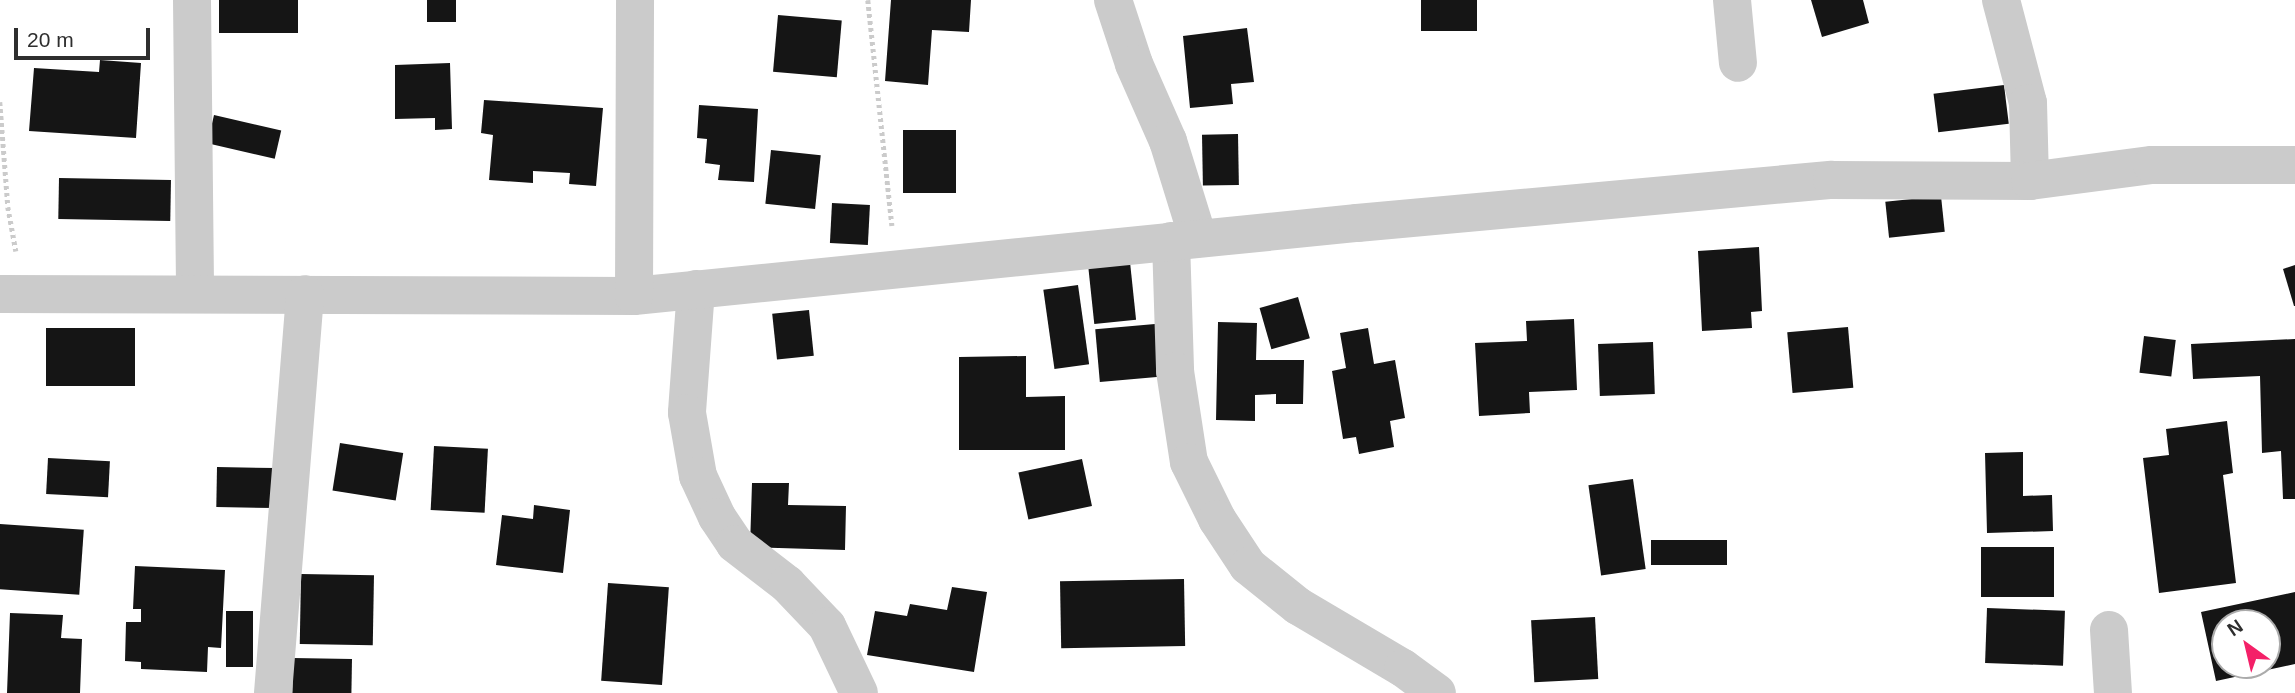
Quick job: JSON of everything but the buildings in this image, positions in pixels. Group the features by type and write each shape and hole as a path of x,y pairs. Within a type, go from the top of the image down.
{"street":[{"path":"192,0 195,293"},
{"path":"634,296 635,0"},
{"path":"1113,0 1134,64 1168,141 1185,240 1175,371 1189,462 1217,519 1248,566 1298,606 1403,667 1437,693"},
{"path":"1732,0 1738,62"},
{"path":"2001,0 2028,103 2030,180"},
{"path":"12,295 195,293 634,296 1185,240 1832,180 2030,180 2152,165 2295,165"},
{"path":"696,289 687,413 698,476 717,517 735,544 787,584 827,626 859,693"},
{"path":"273,693 305,294"},
{"path":"2109,630 2113,693"}],"path":[{"path":"868,0 897,269"},
{"path":"0,102 12,295"}]}
